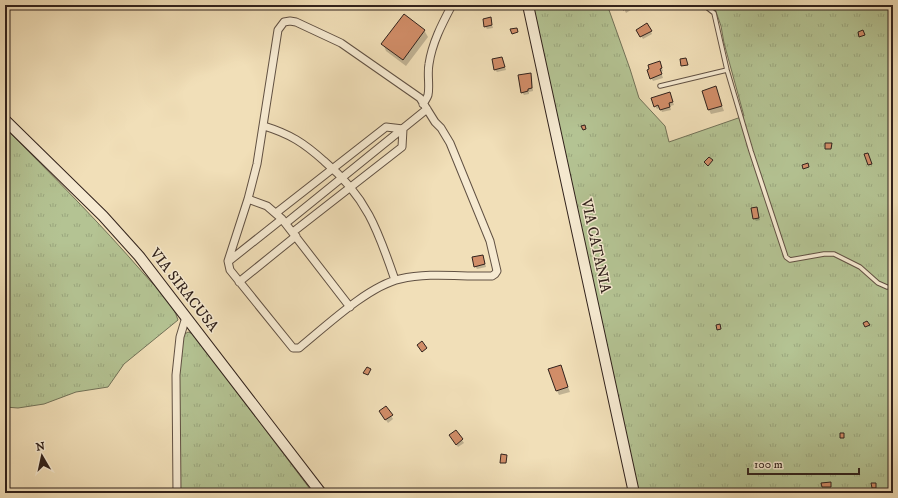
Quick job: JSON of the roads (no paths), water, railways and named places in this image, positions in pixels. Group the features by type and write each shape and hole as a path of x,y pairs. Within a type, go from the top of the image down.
{"street":[{"path":"281,218 342,177 403,129 425,107 428,96 427,75 434,43 452,5"},
{"name":"VIA CATANIA","path":"528,5 634,493"},
{"path":"284,22 296,22 341,43 420,98 435,122 441,128 450,143 490,241 497,271 496,274 492,276 423,276 395,280 350,307 299,348 293,348 230,270 228,261 248,199 257,164 264,126 265,109 278,30 284,22"},
{"name":"VIA SIRACUSA","path":"5,120 103,216 139,256 321,493"},
{"path":"264,126 278,130 302,142 334,168 351,187 374,223 385,249 395,280"},
{"path":"228,261 281,218 334,168 386,127 403,129"},
{"path":"239,282 294,234 402,147 403,129"},
{"path":"248,199 267,206 281,218 350,307"},
{"path":"177,493 176,375 180,337 186,316"}],"lane":[{"path":"704,5 714,13 727,70 751,151 786,257 790,260 824,254 834,254 860,267 878,283 887,287"},
{"path":"660,86 727,70"}]}
